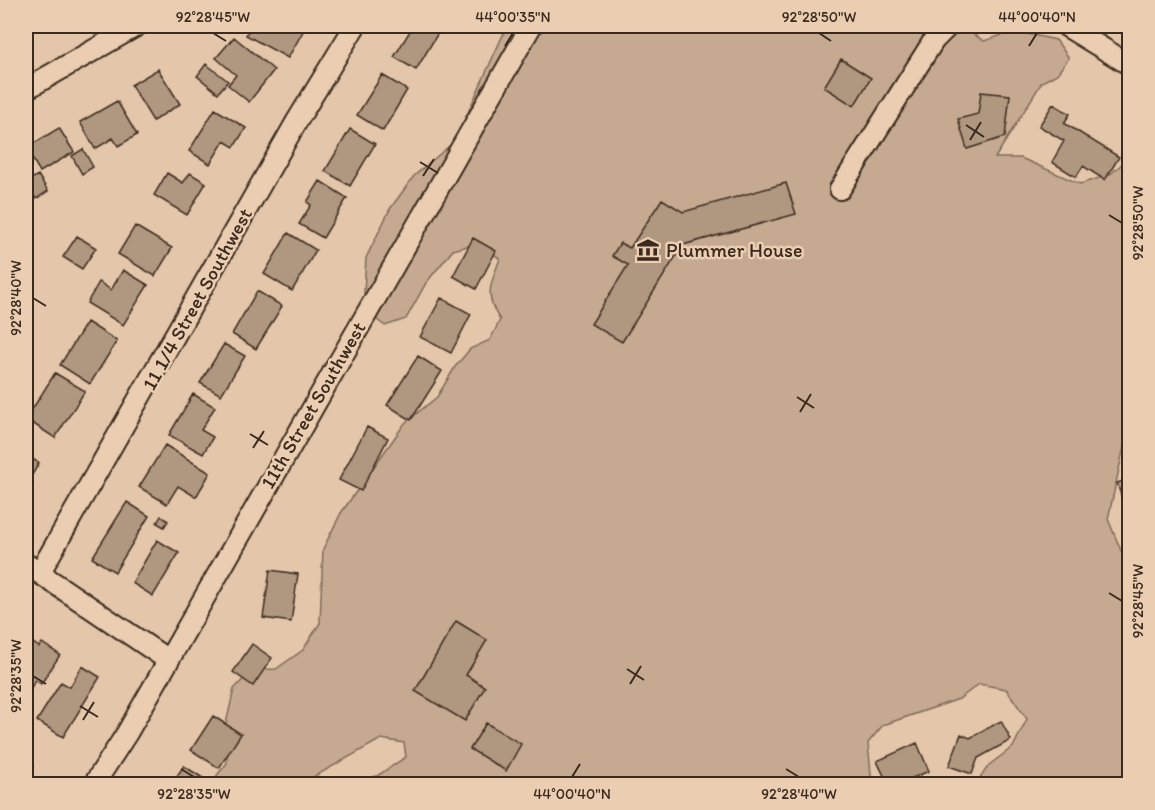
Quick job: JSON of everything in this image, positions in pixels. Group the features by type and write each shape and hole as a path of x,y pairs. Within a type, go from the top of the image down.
{"street":[{"path":"26,89 136,26"},
{"name":"11 1/4 Street Southwest","path":"33,568 131,417 297,121 355,26"},
{"name":"11th Street Southwest","path":"94,784 168,660 531,26"},
{"path":"840,189 934,40 948,26"},
{"path":"1066,26 1130,65"},
{"path":"33,568 168,660"}],"shaded area":[{"path":"507,26 960,26 984,41 1014,31 1056,40 1069,58 1057,74 1042,82 995,158 1021,158 1080,184 1109,175 1129,158 1129,424 1108,519 1129,570 1129,784 976,784 989,765 1013,747 1027,719 1006,689 979,684 959,699 883,725 868,743 872,784 348,784 377,776 406,757 404,743 381,739 301,784 210,784 227,763 225,728 234,689 252,670 276,669 303,650 320,623 323,549 341,513 405,423 437,397 455,367 470,349 490,340 500,320 492,304 490,290 500,259 479,243 453,250 426,283 406,319 385,326 363,309 366,258 390,209 414,176 455,141"}],"building":[{"path":"251,26 306,26 288,58 246,35"},
{"path":"413,26 425,26 438,33 416,70 394,57"},
{"path":"234,37 274,70 249,102 228,85 236,75 216,58"},
{"path":"841,59 871,78 854,106 824,87"},
{"path":"206,64 228,81 218,93 197,76"},
{"path":"158,69 180,104 153,121 131,85"},
{"path":"382,75 407,90 383,131 357,115"},
{"path":"981,92 1010,95 1005,137 967,149 958,119 978,114"},
{"path":"117,101 137,135 118,146 113,138 95,149 80,122"},
{"path":"1053,104 1070,114 1064,123 1119,157 1105,180 1083,166 1076,177 1052,162 1064,141 1039,126"},
{"path":"215,109 246,128 234,147 224,141 210,164 189,151"},
{"path":"59,128 74,152 40,172 26,148"},
{"path":"350,129 375,144 350,186 325,171"},
{"path":"83,149 93,167 82,174 72,156"},
{"path":"167,173 183,183 190,173 206,183 187,215 154,195"},
{"path":"38,175 48,191 36,199 26,182"},
{"path":"320,181 347,198 323,238 299,224 311,205 307,202"},
{"path":"786,183 796,214 683,245 622,342 591,324 628,265 612,256 620,243 630,248 662,199 683,212"},
{"path":"135,226 172,248 155,276 118,254"},
{"path":"288,233 316,250 292,291 264,274"},
{"path":"77,236 96,248 82,269 63,257"},
{"path":"473,238 496,251 476,289 453,276"},
{"path":"123,270 148,285 123,325 87,303 99,282 111,290"},
{"path":"257,291 282,306 256,349 232,334"},
{"path":"441,298 471,314 451,353 420,337"},
{"path":"87,322 117,341 90,384 60,365"},
{"path":"224,344 245,356 221,395 200,383"},
{"path":"418,356 442,371 411,420 387,405"},
{"path":"55,373 85,391 55,438 26,419"},
{"path":"193,394 215,407 201,430 213,437 203,454 169,435"},
{"path":"367,427 388,438 361,491 339,480"},
{"path":"165,445 210,473 196,497 178,486 167,504 139,487"},
{"path":"26,455 39,463 29,480 33,483 26,495"},
{"path":"1130,479 1130,523 1117,483"},
{"path":"127,502 149,516 115,572 92,558"},
{"path":"161,516 168,521 164,527 157,523"},
{"path":"157,540 179,553 153,596 132,583"},
{"path":"270,570 298,574 291,622 263,618"},
{"path":"456,621 487,640 466,675 485,687 465,721 415,691"},
{"path":"26,638 39,647 42,643 60,655 41,684 35,680 31,688 26,684"},
{"path":"252,644 272,658 253,686 233,672"},
{"path":"82,666 100,677 63,737 37,721 61,682 70,687"},
{"path":"213,716 241,734 219,768 191,750"},
{"path":"1001,721 1011,740 978,758 972,774 949,766 961,734 970,738"},
{"path":"486,723 521,744 506,771 470,749"},
{"path":"917,743 929,771 898,784 888,784 877,761"},
{"path":"26,761 34,766 26,779"},
{"path":"184,766 209,782 207,784 171,784"}],"place":[{"name":"Plummer House","path":"648,250"}]}
